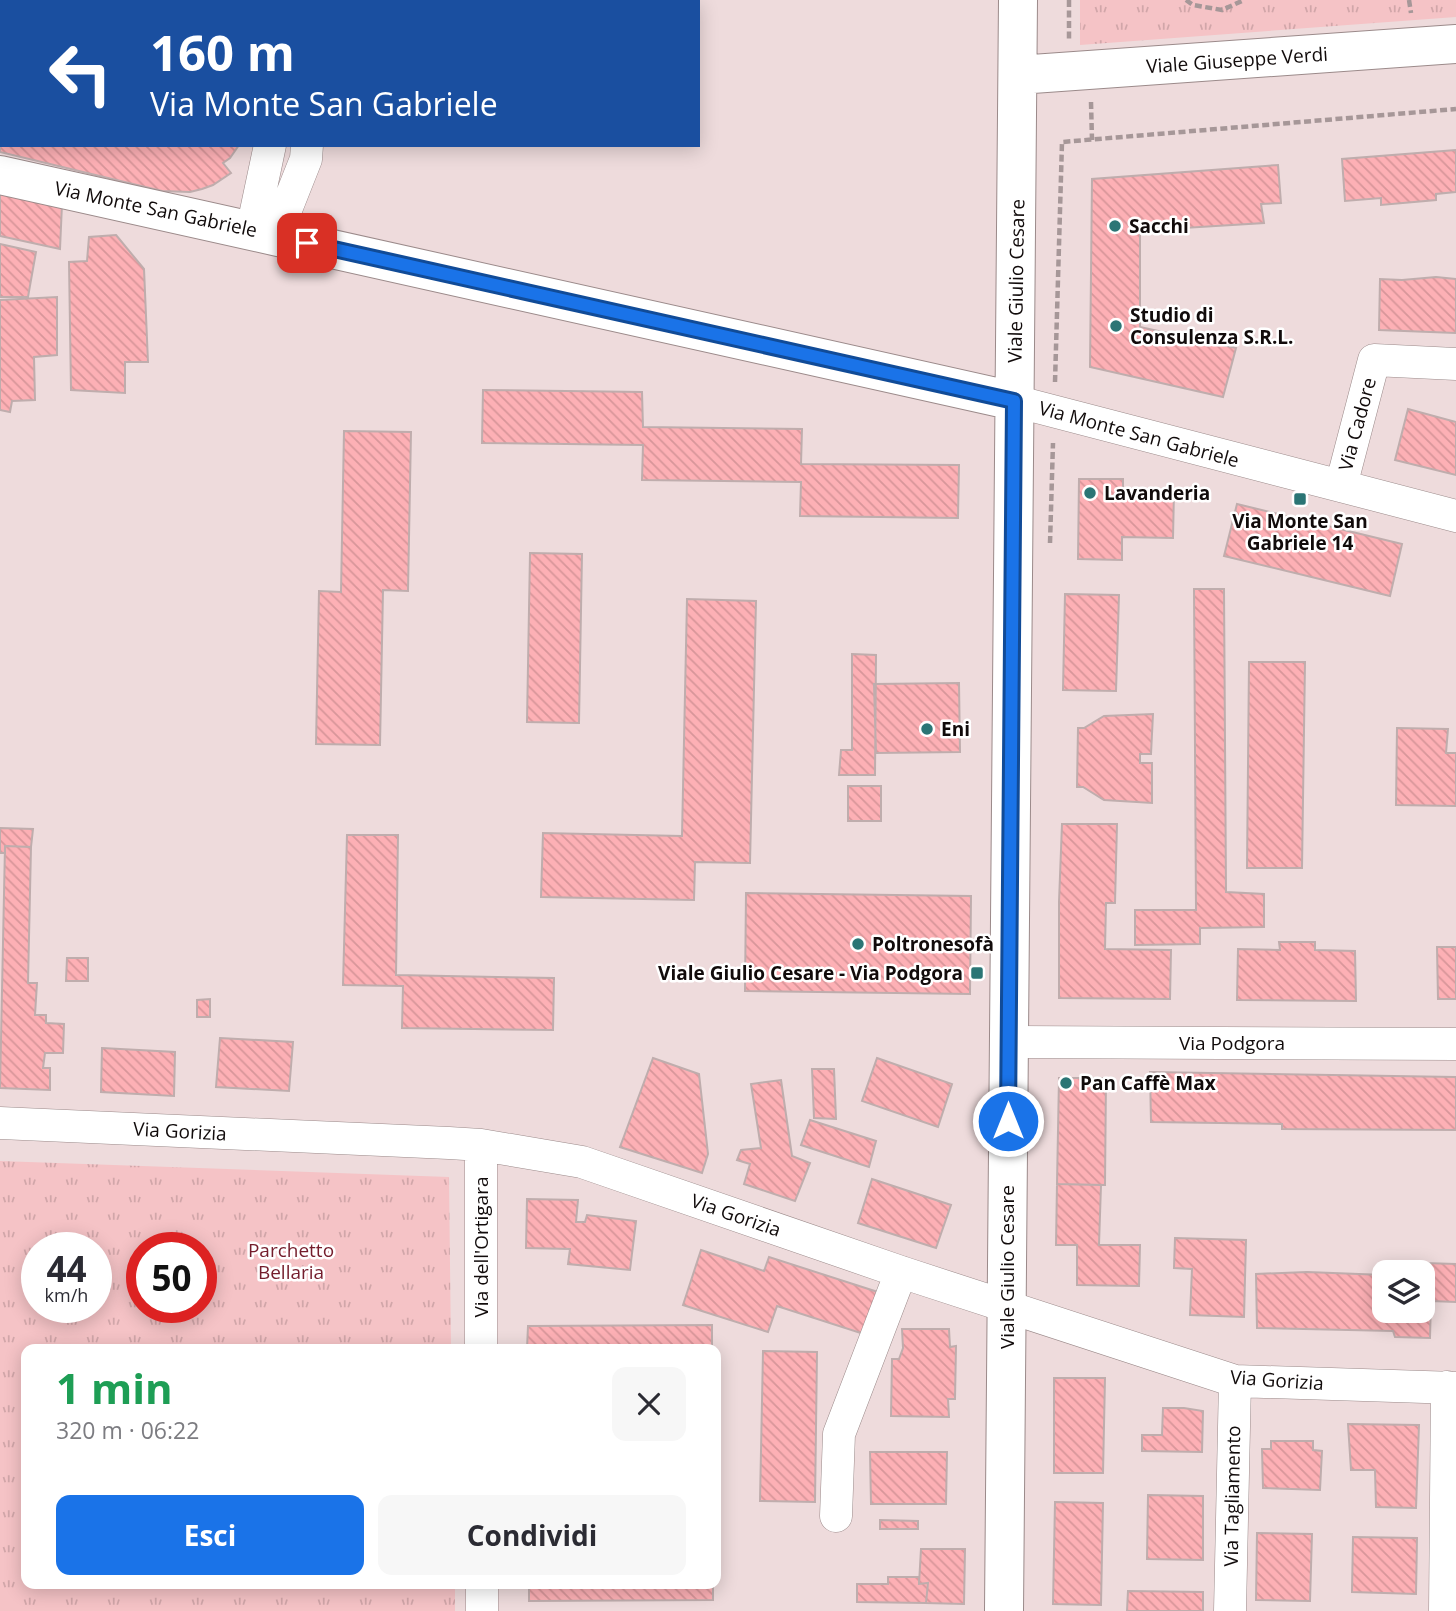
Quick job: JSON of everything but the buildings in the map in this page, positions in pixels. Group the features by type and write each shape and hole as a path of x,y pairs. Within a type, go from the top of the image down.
{"main road":[{"name":"Viale Giulio Cesare","path":"1004,1611 1018,0"},
{"name":"Viale Giuseppe Verdi","path":"1018,75 1456,44"},
{"name":"Via Monte San Gabriele","path":"0,175 1014,401"}],"street":[{"path":"266,233 270,147"},
{"path":"266,233 285,212 306,159 307,147"},
{"name":"Via Cadore","path":"1341,486 1374,360 1456,364"},
{"name":"Via Monte San Gabriele","path":"1014,401 1456,516"},
{"name":"Via Podgora","path":"1009,1042 1456,1044"},
{"name":"Via Gorizia","path":"0,1123 481,1145 582,1162 901,1272 1235,1381 1452,1388"},
{"name":"Via dell'Ortigara","path":"481,1145 481,1344"},
{"path":"836,1516 839,1434 901,1272"},
{"name":"Via Tagliamento","path":"1230,1611 1235,1381"},
{"path":"1446,1611 1452,1388"},
{"path":"482,1589 482,1611"}],"path":[{"path":"1069,0 1069,43"},
{"path":"1186,0 1193,5 1222,10 1244,0"},
{"path":"1091,106 1091,139"},
{"path":"1056,366 1062,142 1456,109"}],"green space":[{"path":"1080,0 1456,0 1456,17 1080,45"},
{"name":"Parchetto Bellaria","path":"0,1161 449,1177 451,1344 21,1344 21,1589 455,1589 455,1611 0,1611"}],"place":[{"name":"Sacchi","path":"1115,226"},
{"name":"Studio di Consulenza S.R.L.","path":"1116,326"},
{"name":"Lavanderia","path":"1090,493"},
{"name":"Via Monte San Gabriele 14","path":"1300,499"},
{"name":"Eni","path":"927,729"},
{"name":"Poltronesofà","path":"858,944"},
{"name":"Viale Giulio Cesare - Via Podgora","path":"977,973"},
{"name":"Pan Caffè Max","path":"1066,1083"}],"route":[{"path":"307,243 1014,401 1008,1121"}]}
